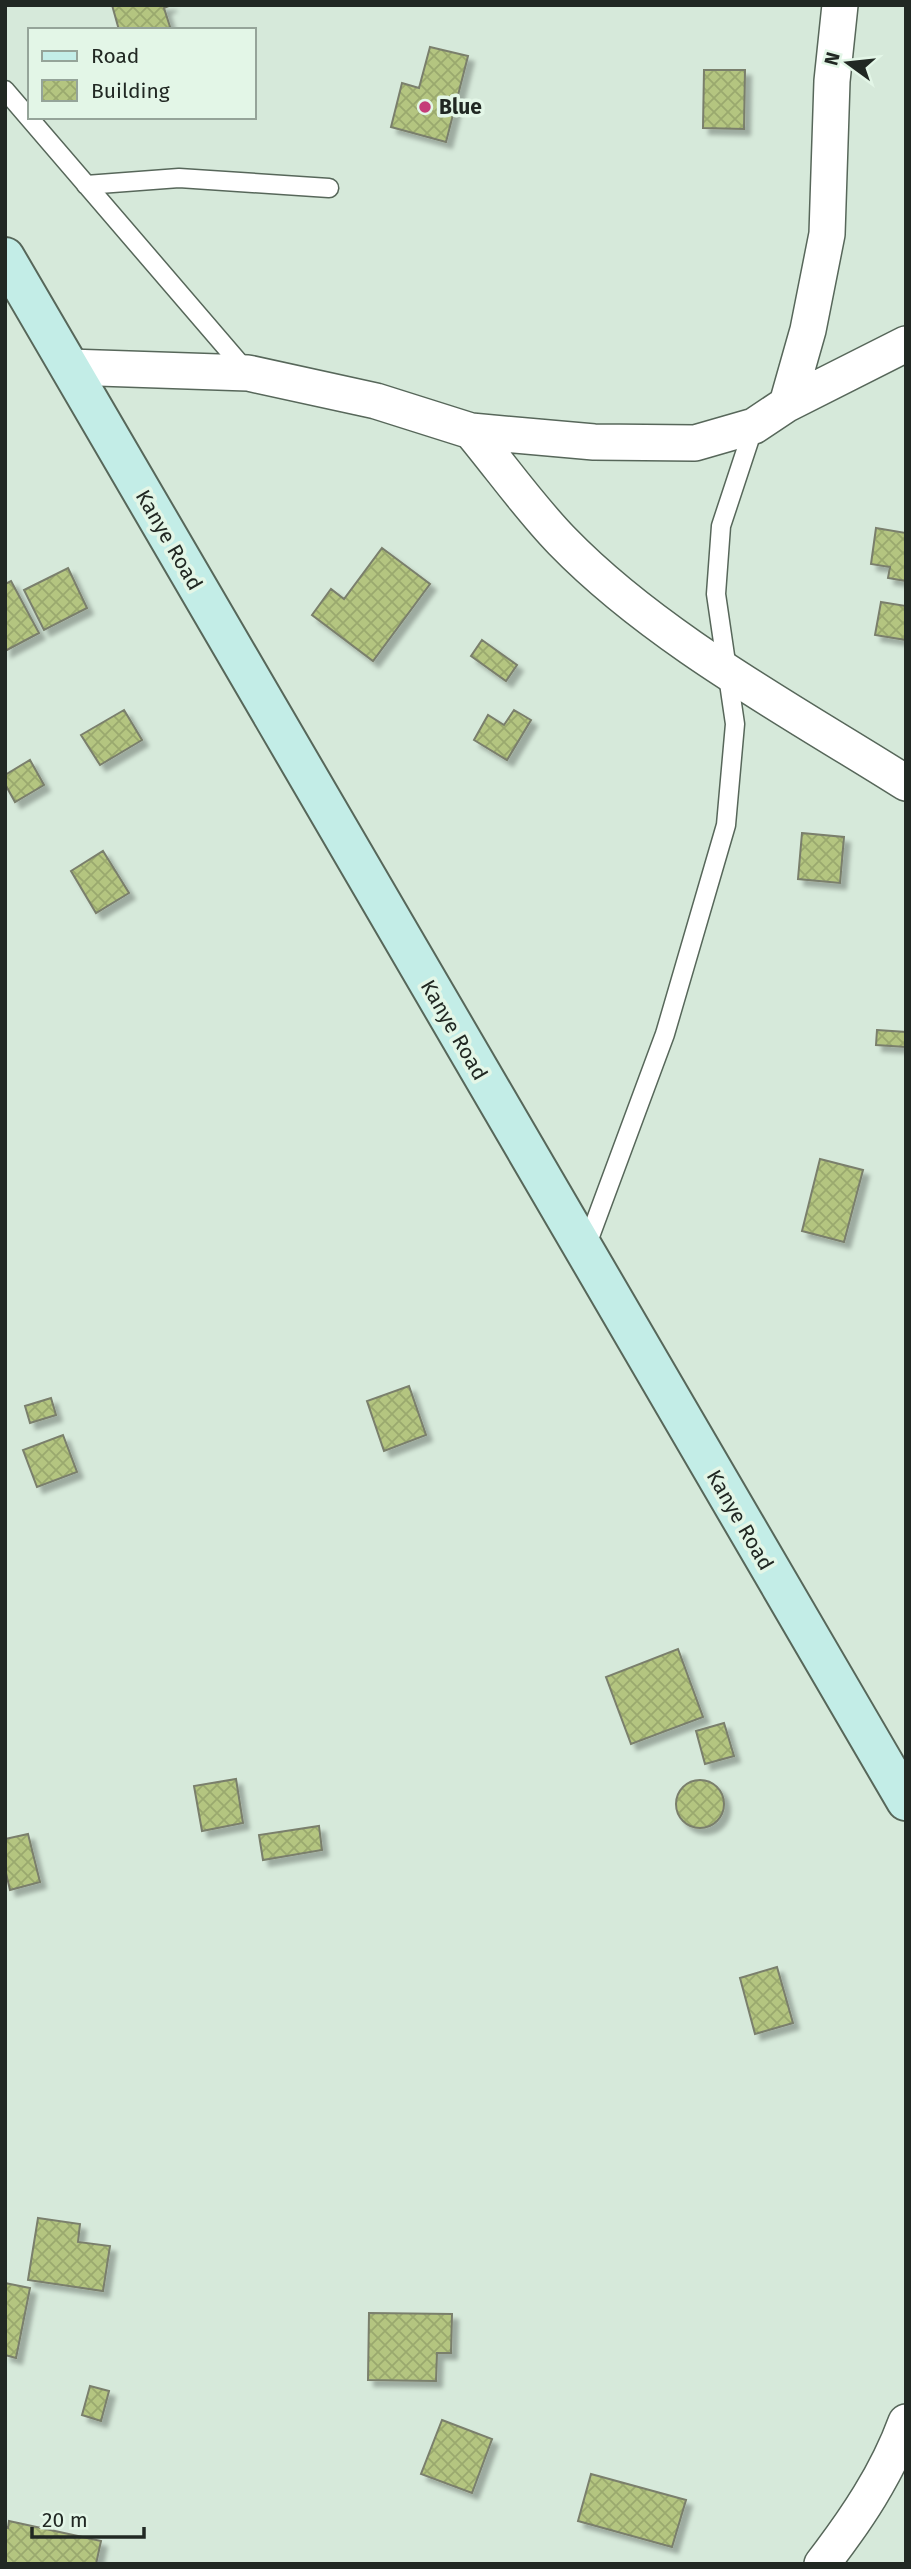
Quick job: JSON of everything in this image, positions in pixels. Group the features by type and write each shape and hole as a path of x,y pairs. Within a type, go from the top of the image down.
{"main road":[{"name":"Kanye Road","path":"6,259 584,1254 906,1801"}],"street":[{"path":"787,404 808,330 828,234 832,80 840,5"},
{"path":"69,367 248,373 376,401 471,431 594,442 695,443 754,426 787,404 906,344"},
{"path":"471,431 562,541 629,601 725,669 906,783"},
{"path":"822,2564 847,2532 892,2459 906,2422"}],"lane":[{"path":"5,90 28,117"},
{"path":"29,119 248,373"},
{"path":"86,186 179,178 329,188"},
{"path":"584,1254 665,1034 726,825 735,724 716,594 721,527 754,426"},
{"path":"863,1729 906,1774"}],"building":[{"path":"112,5 171,5 164,8 170,28 118,28"},
{"name":"Blue","path":"430,47 468,56 446,142 391,127 402,83 419,88"},
{"path":"704,70 745,70 744,129 703,128"},
{"path":"876,528 906,533 906,581 888,578 890,567 871,564"},
{"path":"382,548 430,584 373,661 312,615 331,589 344,599"},
{"path":"68,568 87,608 44,630 24,590"},
{"path":"11,581 39,633 5,651 5,584"},
{"path":"881,602 906,606 906,640 875,635"},
{"path":"482,640 517,665 506,681 471,656"},
{"path":"124,710 142,740 100,765 81,735"},
{"path":"514,710 531,720 507,760 474,740 488,715 504,725"},
{"path":"30,760 44,785 15,802 5,784 5,775"},
{"path":"802,833 844,837 840,883 798,879"},
{"path":"103,851 129,893 96,913 71,871"},
{"path":"877,1030 906,1032 906,1047 876,1045"},
{"path":"820,1159 863,1170 844,1242 802,1231"},
{"path":"409,1386 426,1435 384,1451 367,1401"},
{"path":"51,1398 56,1415 30,1423 25,1406"},
{"path":"63,1435 77,1472 37,1487 23,1450"},
{"path":"678,1649 703,1717 631,1744 606,1677"},
{"path":"724,1723 734,1756 705,1764 696,1731"},
{"path":"236,1779 243,1823 202,1831 194,1786"},
{"path":"700,1780 717,1787 724,1804 717,1821 700,1828 683,1821 676,1804 683,1787"},
{"path":"319,1826 322,1850 263,1860 259,1835"},
{"path":"28,1834 40,1882 10,1890 5,1869 5,1839"},
{"path":"777,1967 793,2023 755,2034 740,1978"},
{"path":"38,2218 80,2224 78,2242 110,2246 103,2291 28,2280"},
{"path":"5,2283 30,2288 16,2358 5,2355"},
{"path":"369,2313 452,2314 451,2353 437,2353 436,2381 368,2380"},
{"path":"90,2386 109,2391 101,2421 82,2415"},
{"path":"442,2420 492,2439 472,2493 421,2474"},
{"path":"591,2474 686,2500 672,2547 578,2521"},
{"path":"9,2521 101,2541 96,2564 5,2564 5,2527 8,2528"}],"place":[{"name":"Blue","path":"425,107"}]}
